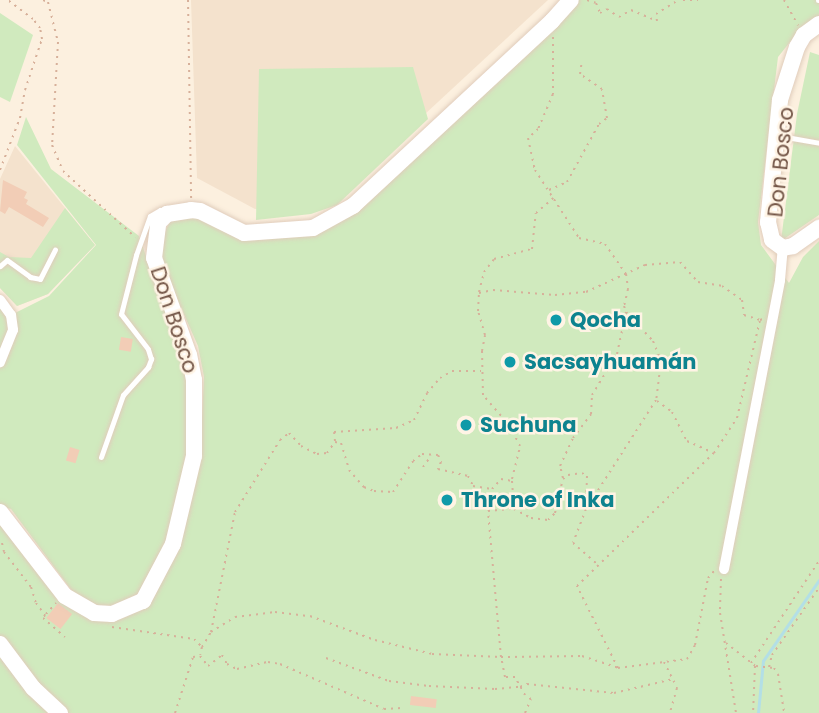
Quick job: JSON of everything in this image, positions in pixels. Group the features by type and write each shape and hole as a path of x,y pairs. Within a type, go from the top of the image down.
{"street":[{"path":"167,214 200,211 244,233 313,228 354,206 552,22 571,0"},
{"path":"804,35 819,24"},
{"name":"Don Bosco","path":"783,248 776,246 768,222 780,100 804,35"},
{"name":"Don Bosco","path":"770,234 776,223 790,101 785,90"},
{"name":"Don Bosco","path":"0,512 64,594 94,613 112,614 143,600 153,587 173,544 186,499 194,456 196,405 189,355 155,258 158,223 167,214"},
{"path":"724,569 765,319 780,280 783,248 793,246 819,228"},
{"path":"0,300 11,315 13,330 0,362"},
{"path":"0,644 33,688 60,713"}],"lane":[{"path":"786,137 819,143"},
{"path":"101,457 123,395 148,367 151,359 148,349 121,314 150,216 160,210 167,214"},
{"path":"0,266 7,260 30,277 40,279 55,250"}],"path":[{"path":"0,170 20,118 25,90 42,39 40,28 33,19 8,0"},
{"path":"188,0 191,210"},
{"path":"587,0 596,3 600,13 607,9 619,17 631,9 657,21 656,14 678,0"},
{"path":"683,0 698,0"},
{"path":"784,0 804,35"},
{"path":"45,1 58,42 52,145 63,171 141,241"},
{"path":"552,22 553,94 538,129 528,138 535,170 579,237 604,244 625,274 628,289 624,306 626,312 653,341 661,361 656,401 586,509 573,543 598,566"},
{"path":"548,190 567,182 599,124 607,118 601,89 580,74 582,60"},
{"path":"514,509 512,481 520,446 510,426 483,395 485,335 478,311 479,293 484,272 494,259 532,250 536,213 553,198"},
{"path":"479,293 493,290 555,295 586,292 645,265 680,262 698,282 722,286 742,300 744,315 765,319 737,418 714,453 578,586 618,668"},
{"path":"525,713 531,699 514,677 505,677 501,657 488,511 514,509 531,518 548,520 555,513 563,479 560,466 573,438 591,414 592,394 617,354 626,312"},
{"path":"200,656 211,632 235,512 280,440 289,433 301,446 317,454 327,453 335,442 334,432 396,428 414,420 426,393 440,378 452,371 482,371"},
{"path":"656,401 672,412 687,441 714,453"},
{"path":"335,442 341,443 349,470 364,487 374,491 393,492 413,461 422,454 438,455 441,462 438,470 468,476 473,486 492,489 501,479 512,481"},
{"path":"423,467 431,455"},
{"path":"563,479 568,475 582,473 587,476 586,509"},
{"path":"2,543 4,552 25,577 45,615 43,618 65,637"},
{"path":"751,663 819,561"},
{"path":"211,632 235,617 275,612 319,619 375,640 432,654 582,656 618,668 687,659 695,645 708,578 714,570 724,569 720,613 736,713"},
{"path":"767,666 819,588"},
{"path":"45,615 64,594"},
{"path":"103,625 194,639 202,647"},
{"path":"725,643 755,666 774,668 778,674 784,713"},
{"path":"200,656 208,666 222,656 227,664 237,669 268,662 280,664 384,709 402,708"},
{"path":"175,713 193,657 200,656"},
{"path":"326,658 388,681 429,686 520,687 527,684 614,693 673,679"},
{"path":"664,661 677,688 670,713"},
{"path":"753,713 755,666"},
{"path":"382,713 384,709"}],"shaded area":[{"path":"191,0 548,0 329,203 255,209 197,178"},
{"path":"15,146 95,245 48,294 17,306 0,288 0,179"}],"green space":[{"name":"Sacsayhuamán","path":"578,0 819,0 819,20 802,27 778,57 758,222 761,245 789,283 803,257 819,241 819,713 0,713 0,517 67,601 103,619 143,606 200,457 204,377 198,346 159,258 163,235 173,216 217,219 259,234 313,229 354,207"},
{"path":"0,13 33,35 10,102 0,97"},
{"path":"810,52 819,55 819,215 781,241 797,114"},
{"path":"413,67 428,119 337,205 311,214 256,220 259,69"},
{"path":"26,117 51,169 139,236 192,388 192,443 172,537 142,598 104,608 75,595 11,509 0,506 0,299 13,314 49,296 96,245 17,145"},
{"path":"65,208 95,245 48,294 17,306 0,288 0,252 9,257 31,258"}],"building":[{"path":"3,180 27,192 24,198 28,200 26,204 49,218 43,227 9,207 5,214 0,211"},
{"path":"121,337 133,339 131,352 119,350"},
{"path":"70,447 80,450 75,463 66,460"},
{"path":"58,603 72,614 60,629 46,618"},
{"path":"411,696 437,699 436,708 410,705"}],"waterway":[{"path":"758,713 763,661 819,580"}],"place":[{"name":"Qocha","path":"556,320"},
{"name":"Sacsayhuamán","path":"510,362"},
{"name":"Suchuna","path":"466,425"},
{"name":"Throne of Inka","path":"447,500"}]}
